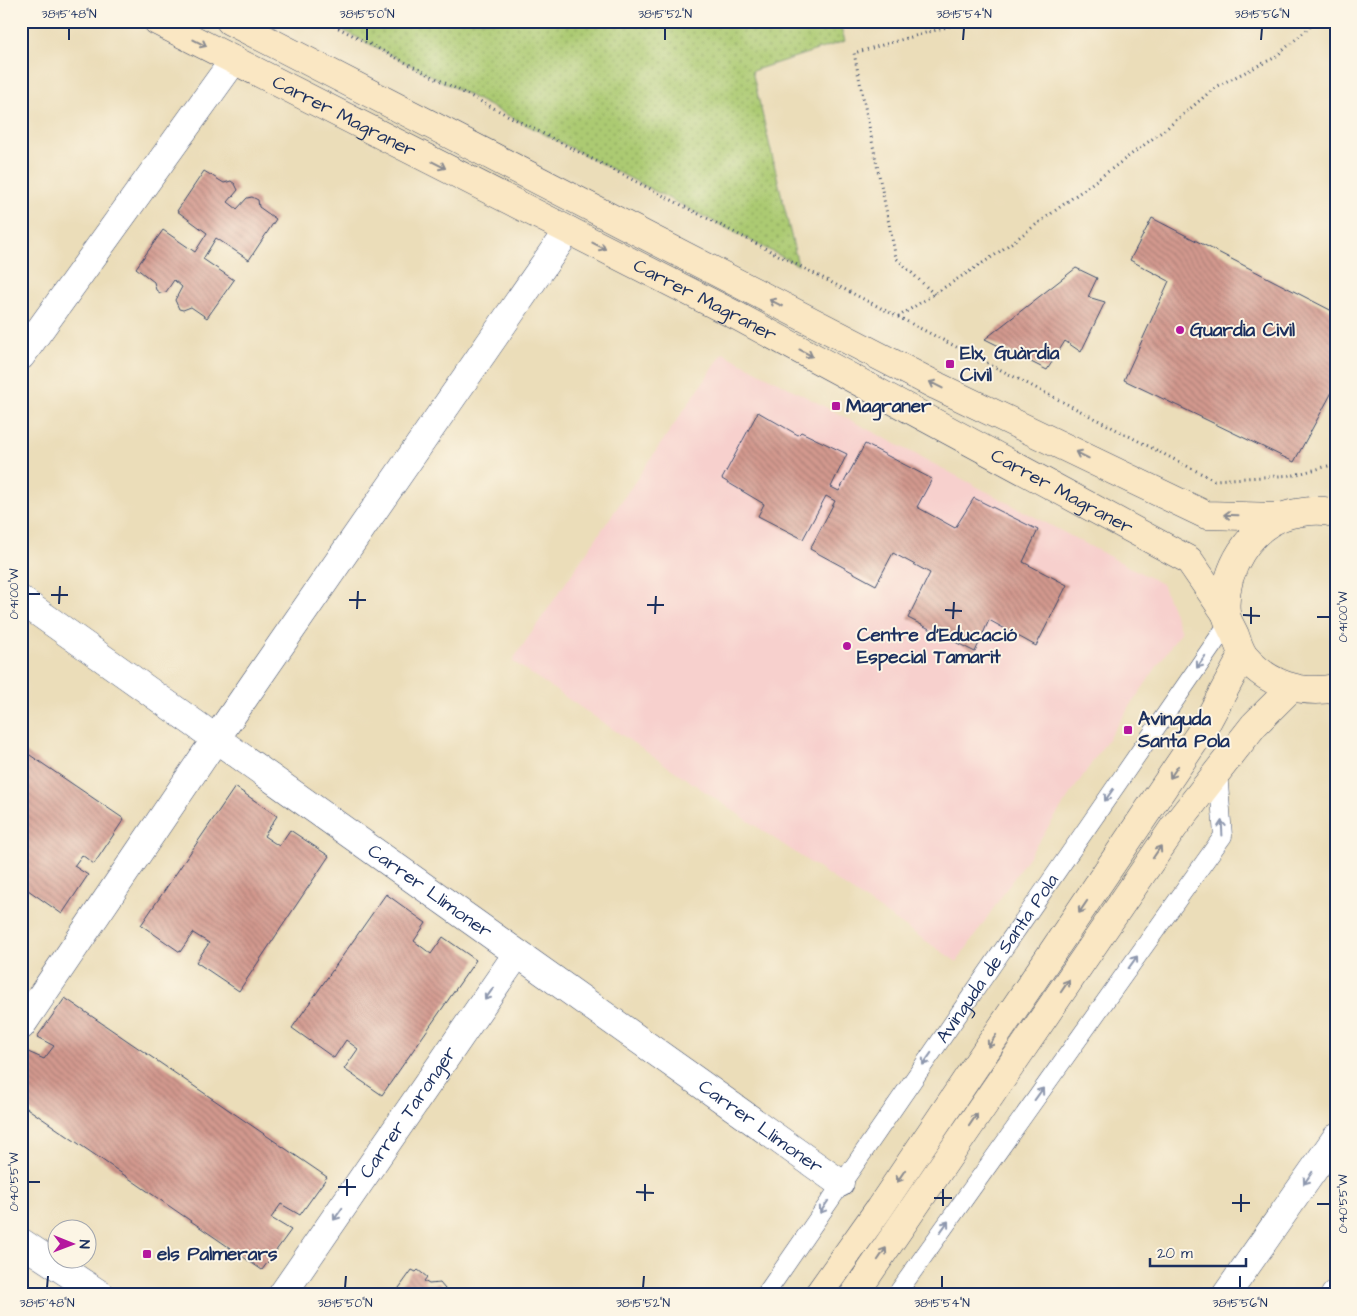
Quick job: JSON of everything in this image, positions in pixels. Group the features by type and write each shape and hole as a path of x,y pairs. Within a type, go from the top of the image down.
{"main road":[{"name":"Carrer Magraner","path":"157,21 747,322 1189,560 1227,618 1243,655"},
{"name":"Carrer Magraner","path":"230,21 938,386 1206,515 1280,517"},
{"path":"1227,618 1230,571 1250,538 1280,517 1306,510 1329,511 1336,514"},
{"path":"818,1295 879,1209 1205,726 1243,655 1272,680 1291,688 1320,691 1336,688"},
{"path":"854,1295 1174,827 1254,725 1291,688"}],"street":[{"path":"21,356 234,60"},
{"path":"21,1026 217,737 568,230"},
{"name":"Carrer Llimoner","path":"21,600 217,737 517,954 840,1183"},
{"name":"Carrer Taronger","path":"282,1295 517,954"},
{"path":"1226,1295 1336,1138"},
{"path":"21,1242 101,1295"}],"lane":[{"name":"Avinguda de Santa Pola","path":"764,1295 1227,618"},
{"path":"896,1295 1223,836 1218,771"}],"path":[{"path":"325,21 1214,480 1294,475 1336,464"},
{"path":"934,294 896,258 854,53 968,21"},
{"path":"898,317 995,255 1167,128 1217,86 1274,58 1317,21"}],"shaded area":[{"name":"Centre d'Educació Especial Tamarit","path":"723,353 1162,584 1181,631 957,962 512,661"}],"green space":[{"path":"325,21 839,21 845,41 752,71 798,265"}],"building":[{"path":"204,171 224,183 231,181 235,184 238,190 228,202 237,209 247,198 252,197 258,200 259,207 276,219 249,260 216,238 203,259 234,280 207,318 191,307 183,310 179,309 175,300 182,287 174,280 166,292 160,293 156,290 154,282 136,268 163,230 195,252 207,233 177,211"},
{"path":"1152,218 1336,313 1336,385 1294,462 1124,380 1169,281 1130,260"},
{"path":"1076,268 1097,278 1088,297 1105,302 1081,352 1065,341 1047,370 985,339"},
{"path":"758,412 798,435 801,432 847,454 831,487 839,491 865,444 932,479 917,507 955,528 974,498 1038,530 1023,562 1067,585 1036,646 989,620 975,652 908,618 930,573 893,553 876,585 810,549 835,501 826,496 803,539 758,516 764,504 722,479"},
{"path":"21,749 124,819 94,864 82,855 74,866 88,875 62,914 21,885"},
{"path":"235,787 277,816 264,836 279,846 290,830 329,856 239,991 196,962 209,943 193,933 180,952 141,925"},
{"path":"386,894 426,923 414,941 431,954 443,937 476,960 382,1095 344,1069 358,1049 346,1040 334,1058 292,1028"},
{"path":"65,998 327,1177 300,1215 281,1204 271,1218 291,1230 262,1270 21,1104 21,1058 26,1051 44,1059 54,1046 37,1037"},
{"path":"412,1270 416,1272 418,1270 427,1277 424,1281 429,1284 440,1283 445,1289 444,1295 394,1295"}],"place":[{"name":"Guardia Civil","path":"1180,330"},
{"name":"Elx, Guàrdia Civil","path":"950,364"},
{"name":"Magraner","path":"836,406"},
{"name":"Centre d'Educació Especial Tamarit","path":"847,646"},
{"name":"Avinguda Santa Pola","path":"1128,730"},
{"name":"els Palmerars","path":"147,1254"}]}
